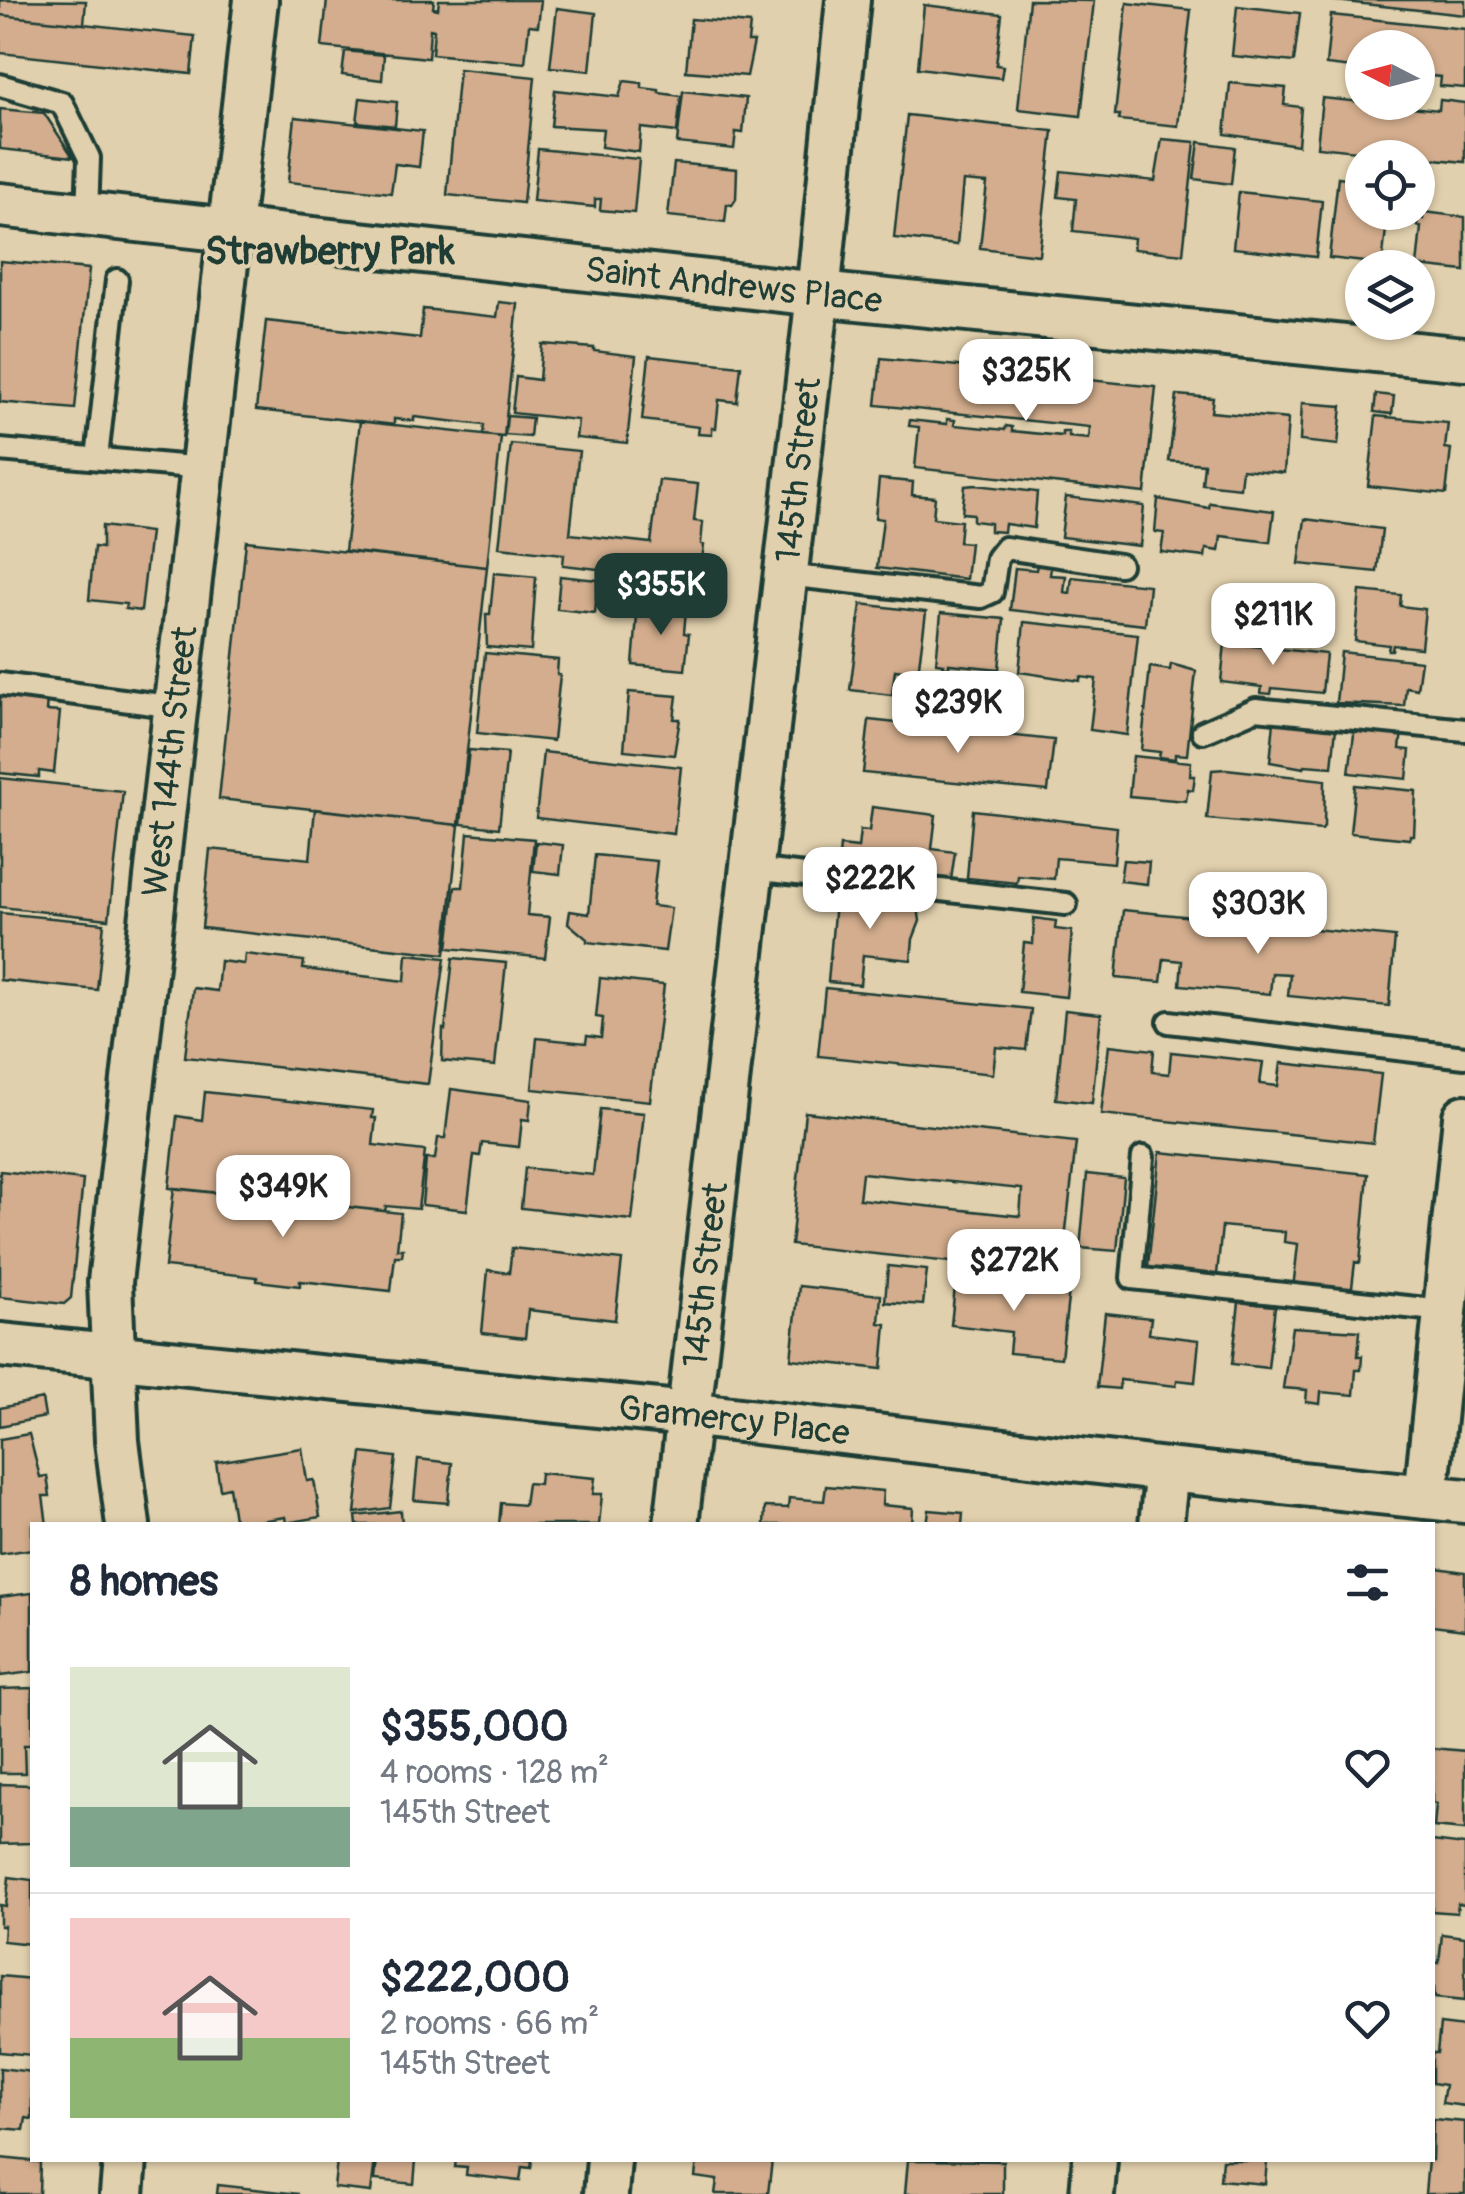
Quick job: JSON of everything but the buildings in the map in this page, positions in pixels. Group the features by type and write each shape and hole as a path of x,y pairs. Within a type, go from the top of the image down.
{"street":[{"name":"West 144th Street","path":"128,1522 116,1441 110,1282 256,0"},
{"name":"145th Street","path":"676,1522 818,294 848,0"},
{"name":"Saint Andrews Place","path":"0,205 1465,359"},
{"path":"1445,1499 1445,1311 1465,1117"},
{"name":"Gramercy Place","path":"0,1344 688,1414 1445,1499"},
{"path":"1161,1522 1167,1470"},
{"path":"122,2194 125,2162"},
{"path":"606,2194 609,2162"},
{"path":"1092,2194 1095,2162"}],"lane":[{"path":"0,85 62,103 89,158 87,215"},
{"path":"97,458 118,280"},
{"path":"0,450 203,468"},
{"path":"786,575 980,598 992,592 997,558 1005,548 1120,565"},
{"path":"0,684 176,706"},
{"path":"1203,732 1256,709 1465,730"},
{"path":"752,869 1066,904"},
{"path":"1169,1022 1465,1057"},
{"path":"1143,1157 1132,1278 1445,1311"}],"district":[{"name":"Strawberry Park","path":"330,251"}]}
